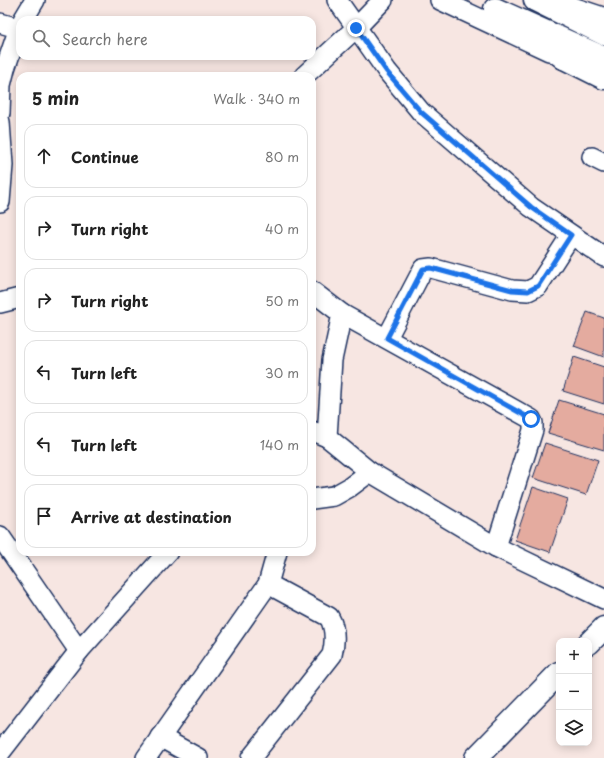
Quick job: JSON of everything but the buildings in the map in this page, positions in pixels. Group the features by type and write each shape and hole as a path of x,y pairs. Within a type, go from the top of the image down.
{"main road":[{"path":"535,0 604,34"},
{"path":"549,0 604,19"},
{"path":"488,4 564,58 604,78"},
{"path":"488,4 604,58"},
{"path":"592,640 604,628"},
{"path":"476,758 556,677"}],"street":[{"path":"26,16 35,0"},
{"path":"337,0 387,72 421,112 531,207 604,257"},
{"path":"308,72 356,28 383,0"},
{"path":"440,0 564,58"},
{"path":"0,23 16,24"},
{"path":"0,113 1,84 16,38"},
{"path":"0,122 3,165 1,192"},
{"path":"387,338 423,269 431,268 512,290 528,291 538,286 571,235"},
{"path":"316,294 342,314 531,419 533,423 533,430 496,547"},
{"path":"0,303 16,299"},
{"path":"342,314 332,360 320,434 370,472 496,547 604,599"},
{"path":"316,499 334,496 350,487 370,472"},
{"path":"0,536 79,651"},
{"path":"0,753 79,651 164,556"},
{"path":"146,758 268,584 276,556"},
{"path":"251,758 332,655 334,645 332,623 329,618 268,584"},
{"path":"160,737 198,758"}],"route":[{"path":"356,28 387,72 421,112 531,207 571,235 538,286 528,291 512,290 431,268 423,269 387,338 531,419"}]}
